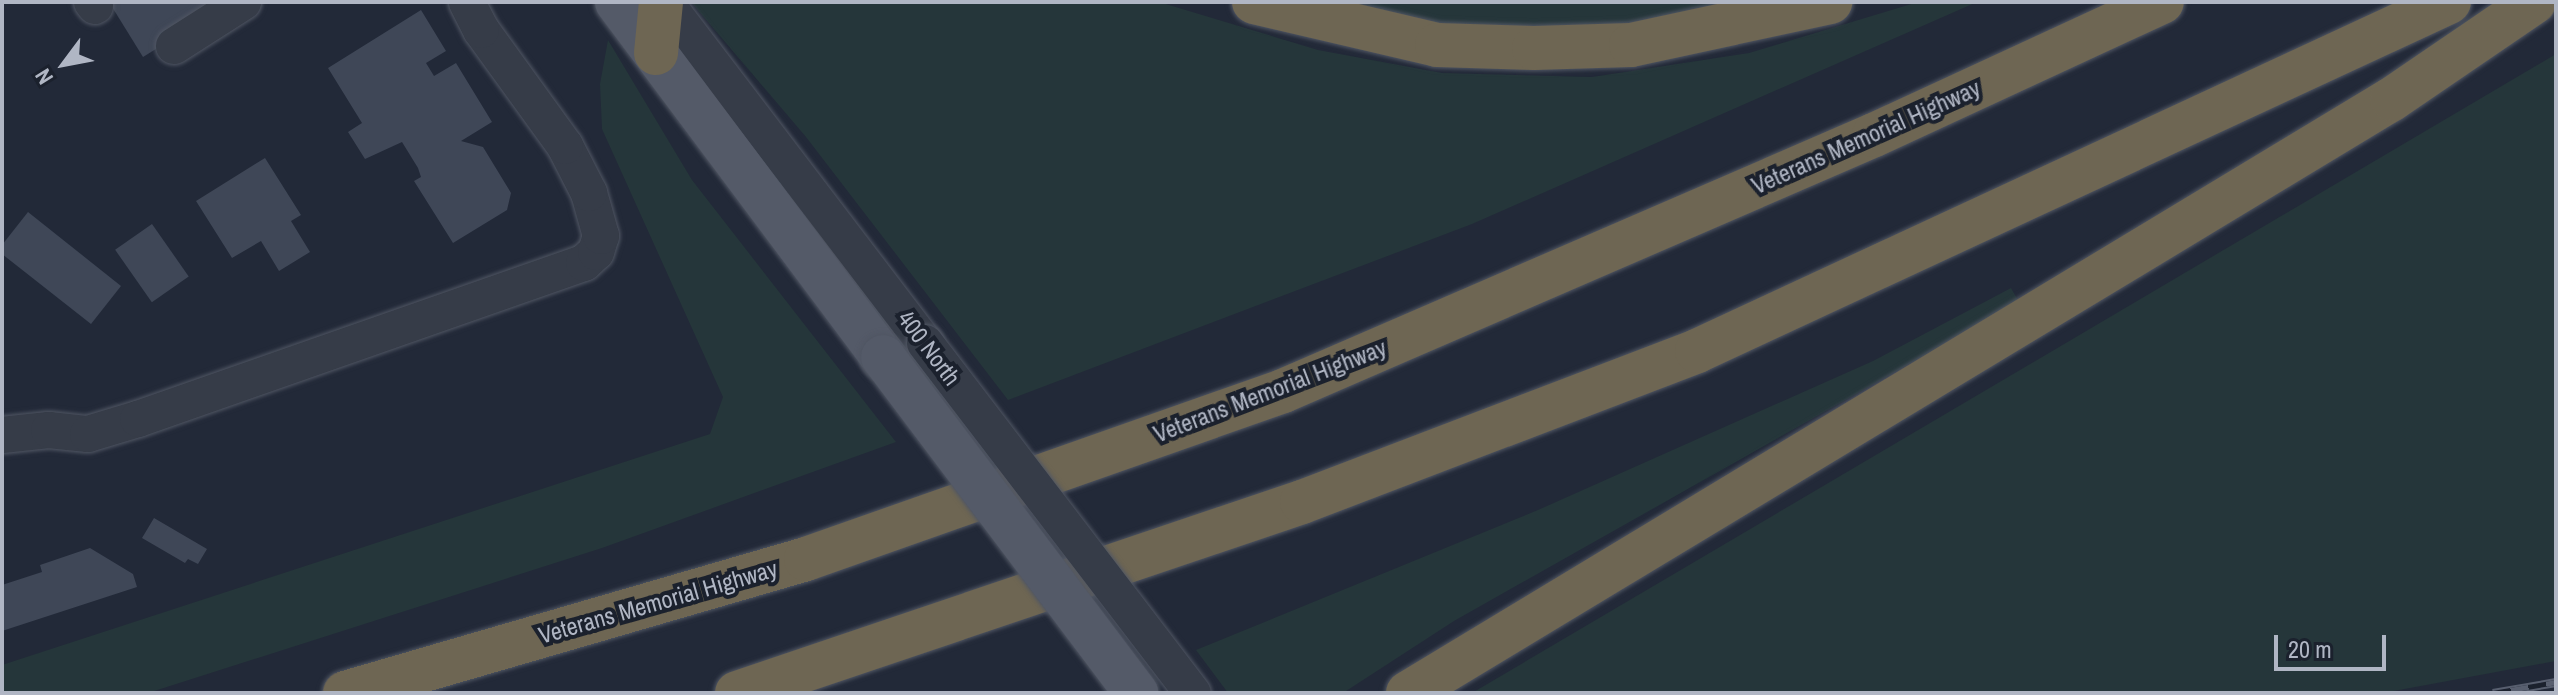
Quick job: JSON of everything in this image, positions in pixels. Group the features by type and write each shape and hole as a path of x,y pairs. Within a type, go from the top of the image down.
{"highway":[{"path":"656,53 663,2"},
{"path":"1254,2 1437,45 1534,48 1631,45 1830,2"},
{"name":"Veterans Memorial Highway","path":"345,693 806,559 1283,391 1874,135 2162,2"},
{"path":"737,693 1302,502 1697,351 2449,2"},
{"path":"1408,693 2392,99 2534,2"}],"main road":[{"name":"400 North","path":"617,2 1136,693"}],"street":[{"path":"174,46 243,2"},
{"path":"2,435 49,430 88,434 138,419 590,258 601,236 589,193 534,99 481,30 467,2"},
{"name":"400 North","path":"663,2 1193,693"}],"shaded area":[{"path":"691,2 1159,2 1318,50 1442,73 1592,77 1749,53 1918,2 1977,2 1472,224 1008,400 806,137"},
{"path":"1336,2 1749,2 1686,18 1557,33 1435,24"},
{"path":"608,40 692,180 896,442 602,548 148,693 2,693 2,665 710,434 723,397 602,129 600,84"},
{"path":"2556,54 2556,661 2383,693 1472,693"},
{"path":"2011,288 2019,302 1454,621 1343,693 1228,693 1196,650 1538,510 1873,361"}],"building":[{"path":"109,2 232,2 143,57"},
{"path":"421,10 446,51 426,63 434,76 456,63 492,122 461,141 483,147 511,193 507,210 453,243 414,181 421,177 402,142 365,159 348,132 362,123 328,68"},
{"path":"265,158 301,215 291,221 310,252 279,271 261,241 232,258 196,201"},
{"path":"28,212 121,286 91,324 2,254 2,245"},
{"path":"152,224 189,276 152,302 115,250"},
{"path":"154,518 207,549 198,564 188,559 185,563 142,538"},
{"path":"90,548 133,574 137,587 2,631 2,585 42,572 40,565"}],"railway":[{"path":"2493,693 2556,682"}]}
